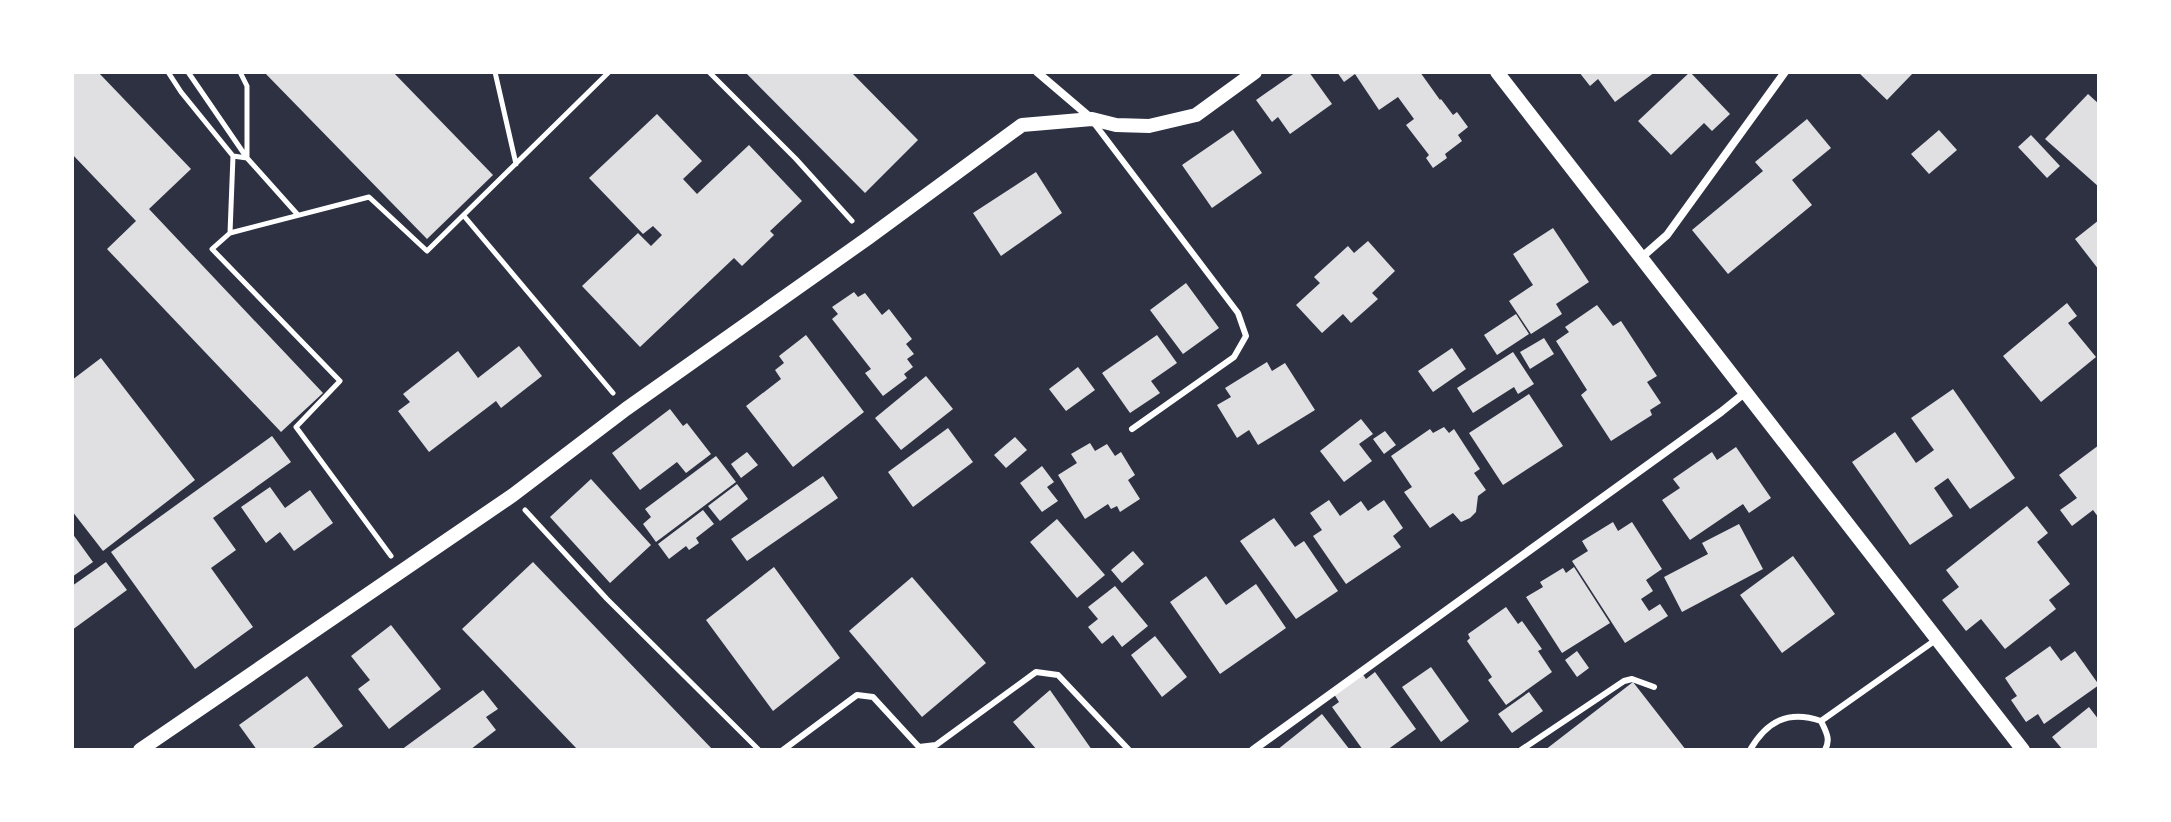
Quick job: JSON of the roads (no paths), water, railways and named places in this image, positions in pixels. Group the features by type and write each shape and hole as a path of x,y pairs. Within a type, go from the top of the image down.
{"street":[{"path":"1037,72 1092,119"},
{"path":"140,750 513,495 626,409 1022,125 1092,119 1116,125 1149,126 1196,115 1255,72"},
{"path":"1497,72 2023,750"},
{"path":"1642,257 1667,235 1785,72"},
{"path":"1253,750 1747,391"}],"lane":[{"path":"1092,119 1238,313 1246,336 1234,357 1132,429"},
{"path":"1821,721 1937,639"},
{"path":"783,750 857,695 873,697 919,747 936,745 1036,672 1058,675 1129,750"},
{"path":"1521,750 1624,681 1632,679 1654,687"},
{"path":"1750,750 1758,736 1785,716 1804,715 1821,721 1828,735 1829,743 1825,750"}]}
